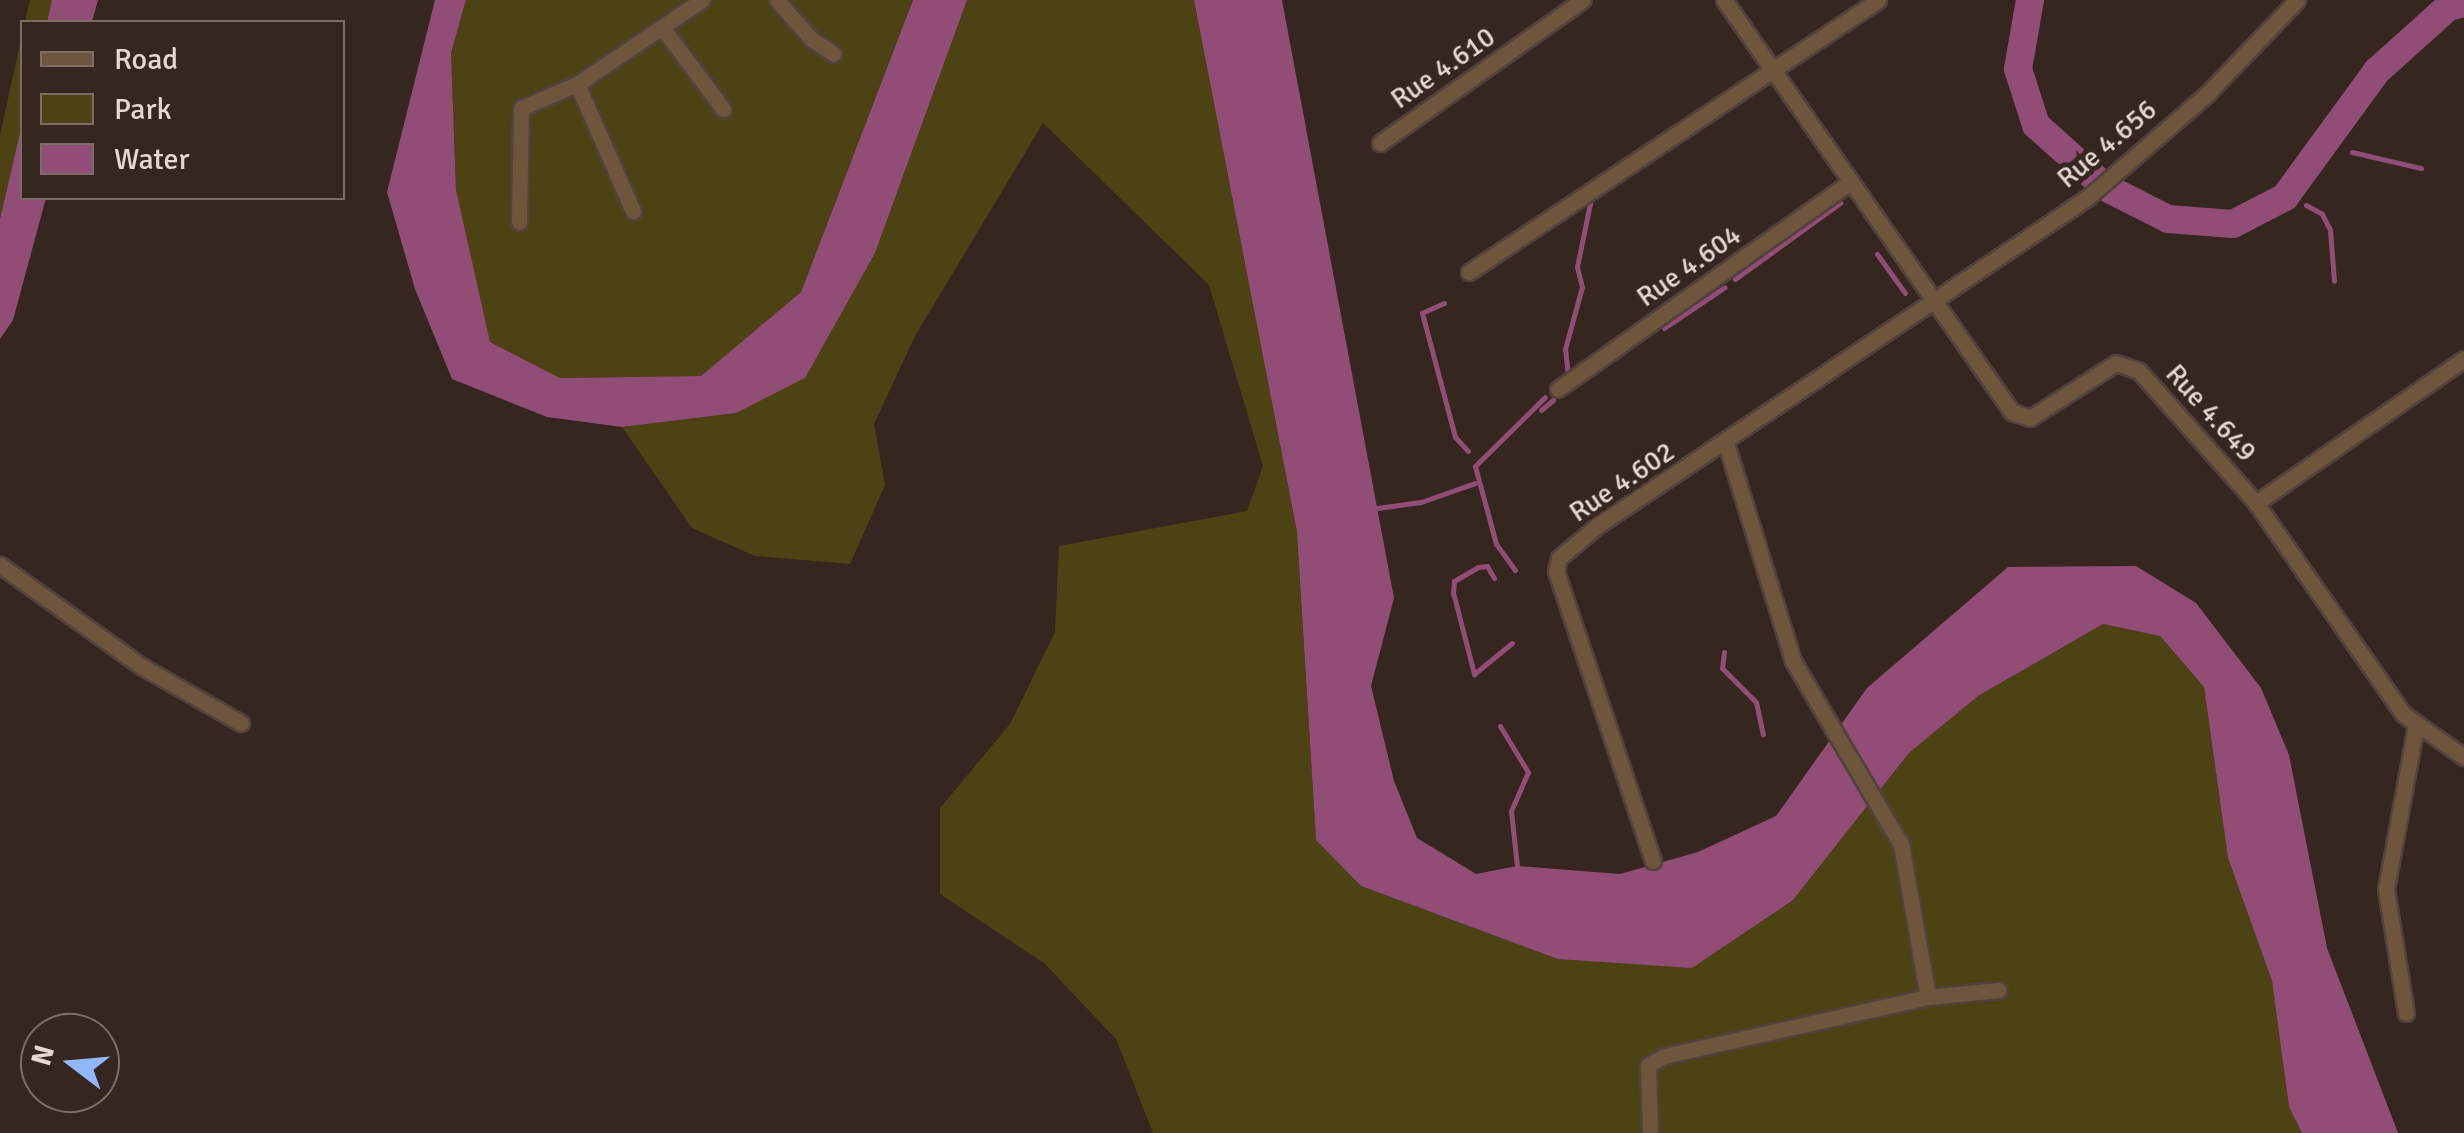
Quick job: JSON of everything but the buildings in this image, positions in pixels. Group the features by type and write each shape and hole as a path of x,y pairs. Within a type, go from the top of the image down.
{"street":[{"path":"519,222 517,114 577,84 664,30 702,0"},
{"path":"777,0 810,39 834,54"},
{"name":"Rue 4.610","path":"1380,142 1583,0"},
{"name":"Rue 4.649","path":"1724,0 1932,304 2020,418 2030,418 2107,366 2139,370 2256,503 2416,726 2458,752"},
{"path":"1470,272 1770,68 1878,0"},
{"name":"Rue 4.656","path":"1932,304 2088,198 2124,161 2207,94 2297,0"},
{"path":"664,30 724,109"},
{"path":"577,84 633,211"},
{"name":"Rue 4.604","path":"1558,389 1848,184"},
{"name":"Rue 4.602","path":"1654,861 1555,564 1597,526 1932,304"},
{"path":"2256,503 2464,360"},
{"path":"1726,443 1793,660 1901,844 1928,997"},
{"path":"1,569 141,666 241,723"},
{"path":"2406,1013 2386,889 2416,726"},
{"path":"2458,752 2464,732"},
{"path":"1650,1133 1648,1065 1664,1056 1928,997 1999,990"}],"green space":[{"path":"30,0 52,0 47,20 25,20"},
{"path":"466,0 913,0 801,292 701,376 560,378 490,342 477,291 456,190 451,53"},
{"path":"967,0 1194,0 1297,532 1316,839 1361,886 1558,959 1793,900 1909,753 1978,696 2103,624 2160,636 2204,687 2228,858 2272,981 2289,1107 2302,1133 1153,1133 1116,1039 1044,963 940,894 940,808 1010,724 1055,632 1059,546 1247,511 1263,466 1209,285 1043,123 915,336 874,424 885,485 850,564 755,556 692,528 622,427 736,413 875,253"},
{"path":"20,44 20,133 0,219 0,135"}],"water":[{"path":"52,0 98,0 93,20 47,20"},
{"path":"435,0 466,0 451,53 456,190 490,342 560,378 701,376 801,292 913,0 967,0 875,253 805,378 736,413 622,427 547,417 452,379 415,289 387,192"},
{"path":"1194,0 1282,0 1394,598 1371,686 1394,781 1417,838 1476,874 1517,866 1620,874 1698,852 1776,816 1867,688 2008,567 2136,566 2196,603 2261,688 2289,755 2327,948 2398,1133 2302,1133 2289,1107 2272,981 2228,858 2204,687 2160,636 2103,624 1978,696 1909,753 1793,900 1692,968 1558,959 1361,886 1316,840 1297,532"},
{"path":"20,133 20,200 45,200 13,320 0,339 0,219"}],"waterway":[{"path":"2030,0 2018,69 2036,125 2105,187 2168,219 2233,224 2285,197 2377,71 2448,7 2464,3"},
{"path":"2352,152 2421,168"},
{"path":"1568,376 1565,349 1582,287 1577,267 1591,198"},
{"path":"1735,279 1840,203"},
{"path":"2306,205 2322,214 2330,230 2334,281"},
{"path":"1877,254 1905,293"},
{"path":"1664,328 1725,287"},
{"path":"1444,303 1422,313 1455,437 1468,451"},
{"path":"1515,570 1496,544 1475,466 1545,397"},
{"path":"1541,410 1553,400"},
{"path":"1370,509 1421,502 1475,483"},
{"path":"1453,594 1454,581 1478,567 1487,566 1494,578"},
{"path":"1454,596 1474,674 1512,643"},
{"path":"1724,652 1722,668 1756,702 1763,734"},
{"path":"1500,726 1528,772 1511,811 1517,866"}]}
